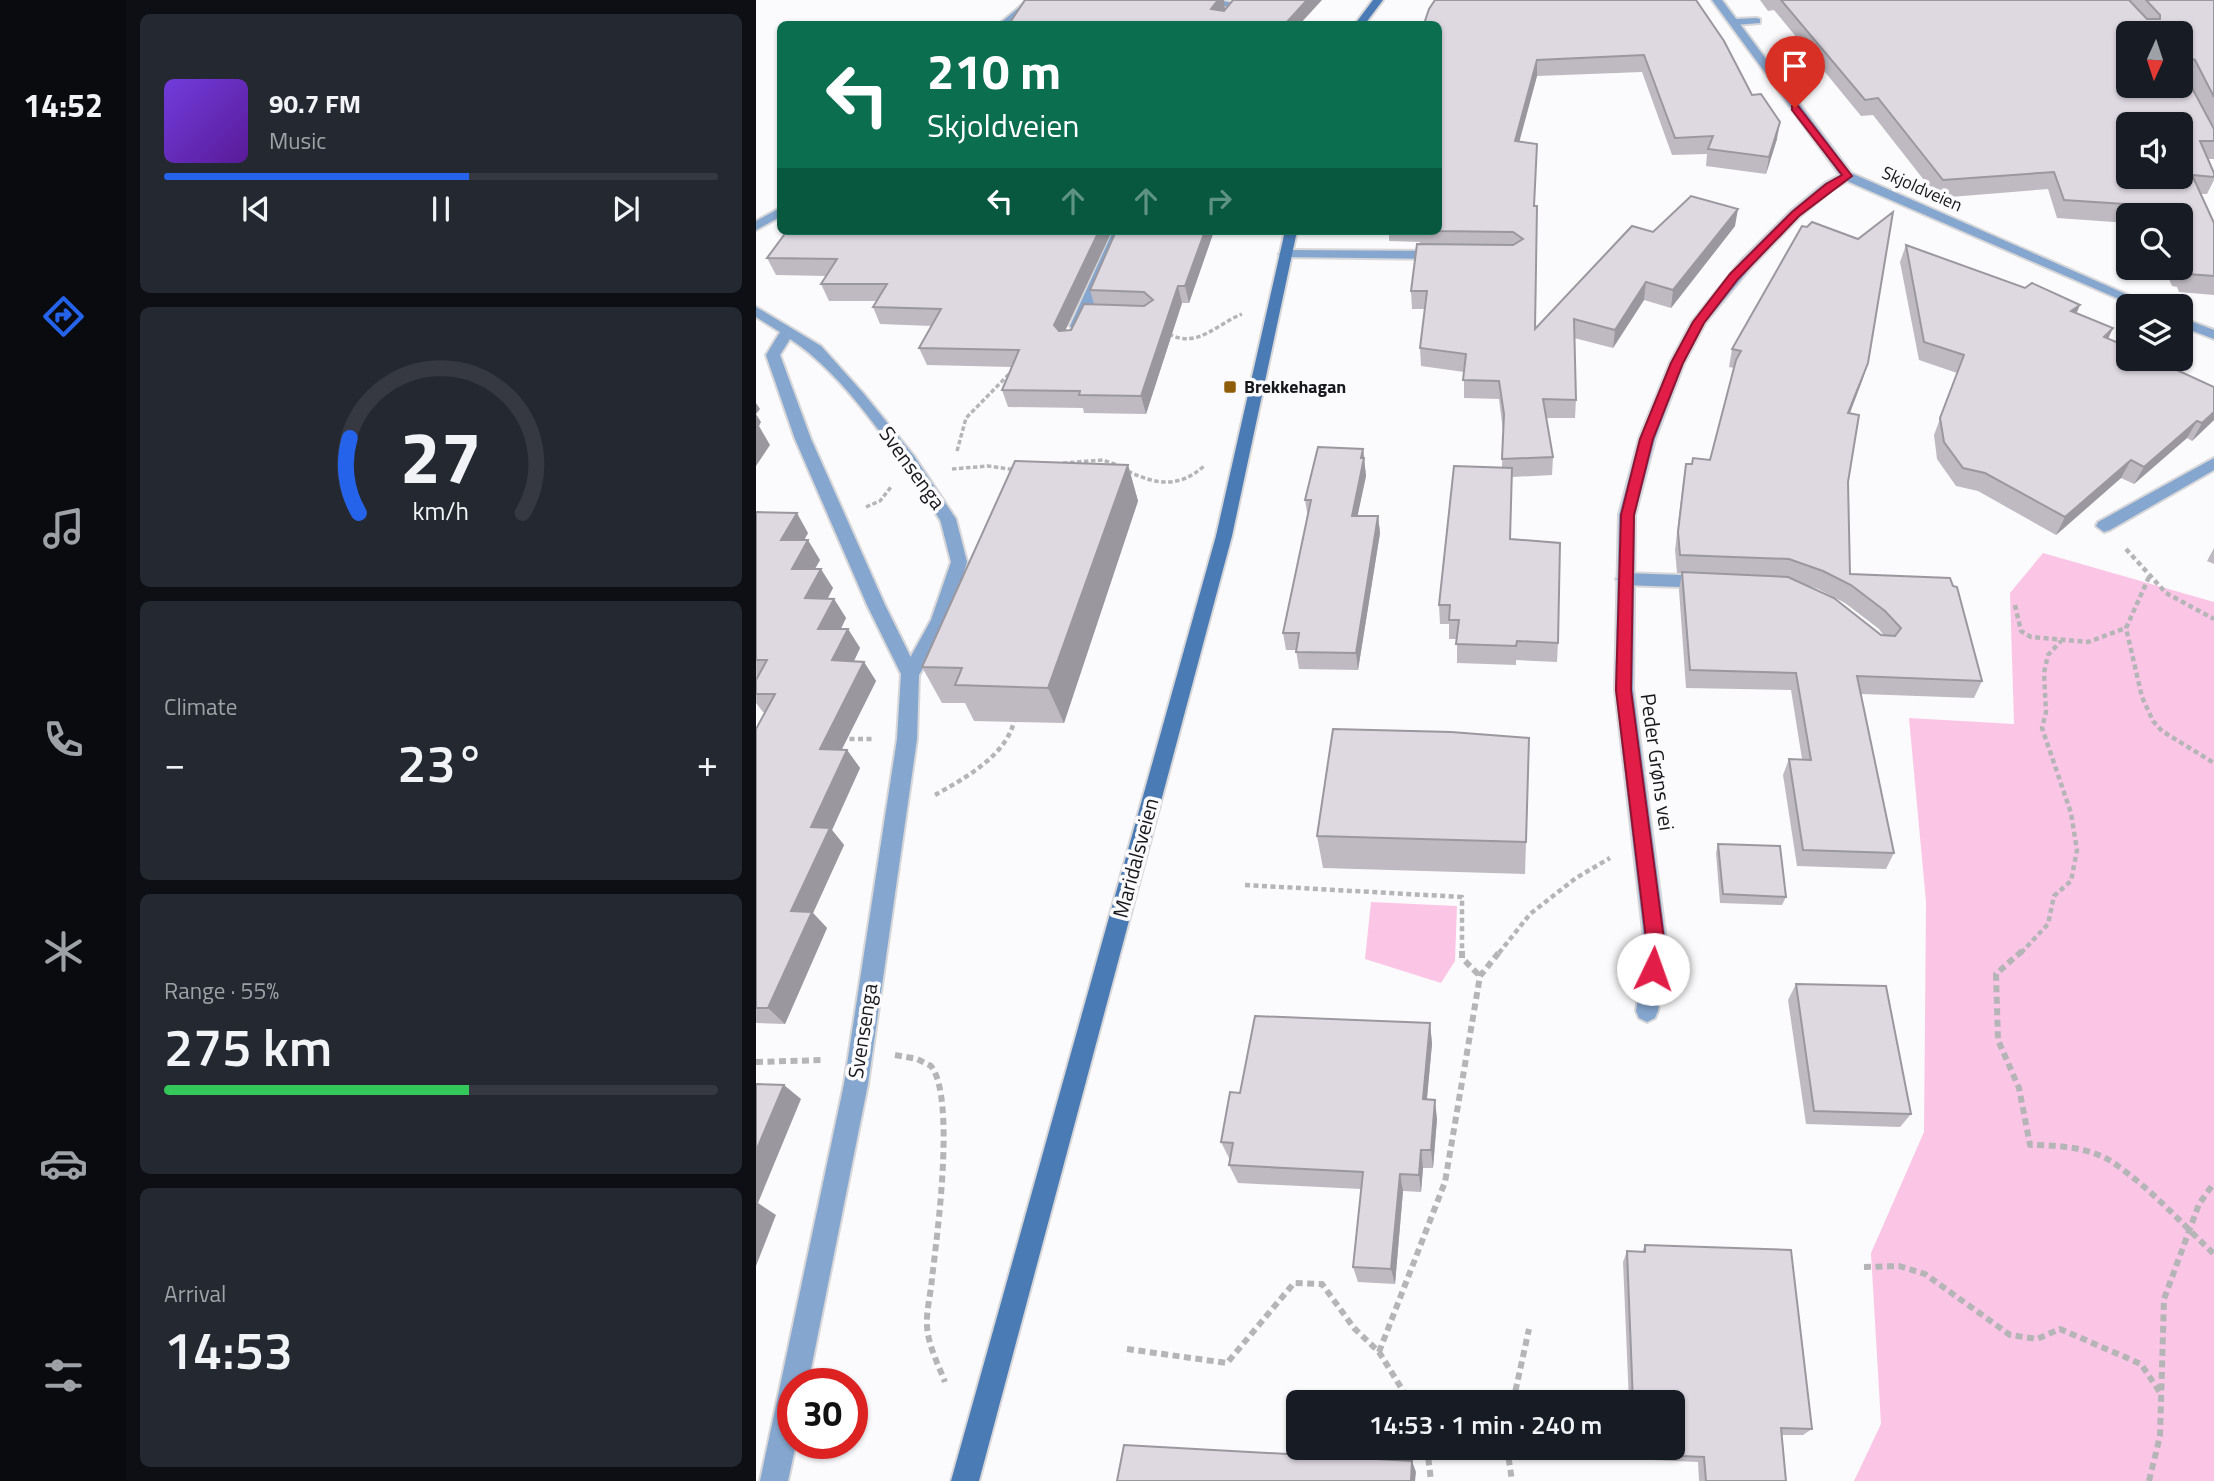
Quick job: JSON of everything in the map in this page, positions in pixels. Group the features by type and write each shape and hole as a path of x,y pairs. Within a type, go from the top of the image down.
{"main road":[{"path":"1362,21 1377,0"},
{"name":"Maridalsveien","path":"965,1481 1224,536 1290,235"}],"street":[{"path":"1008,21 1034,0"},
{"path":"1195,0 1238,3"},
{"name":"Skjoldveien","path":"1717,0 1818,141 1847,176 2118,294"},
{"path":"1228,15 1238,3"},
{"path":"1735,22 1756,21"},
{"name":"Peder Grøns vei","path":"1647,1011 1656,947 1623,690 1627,515 1647,439 1677,363 1693,332 1723,289 1754,255 1795,214 1829,186 1847,176"},
{"path":"756,226 777,214"},
{"path":"1069,342 1089,314 1118,235"},
{"path":"1286,254 1457,255"},
{"name":"Svensenga","path":"756,311 816,349 859,397 908,460 948,519 959,562 940,620 910,674 907,739 861,1046 797,1368"},
{"path":"2193,326 2214,335"},
{"name":"Svensenga","path":"788,330 773,355 782,383 803,439 871,594 910,674"},
{"path":"2105,526 2214,463"},
{"path":"1625,579 1720,583"},
{"name":"Svensenga","path":"774,1481 778,1459"}],"path":[{"path":"1163,325 1174,338 1188,341 1251,311"},
{"path":"957,451 966,418 1017,366"},
{"path":"1063,463 1103,460 1146,481 1174,484 1195,477 1204,466 1206,456"},
{"path":"939,471 988,466 1019,470"},
{"path":"859,509 876,504 893,485"},
{"path":"2214,619 2166,593 2149,577 2126,628 2149,715 2161,730 2214,763"},
{"path":"2015,605 2021,631 2031,637 2088,642 2126,628"},
{"path":"2061,641 2048,655 2044,673 2046,712 2042,728 2071,813 2077,850 2071,881 2054,896 2048,924 2016,958 1996,974 1998,1040 2019,1088 2030,1145 2060,1145 2107,1159 2141,1186 2214,1254"},
{"path":"896,813 959,782 1002,747 1016,722 1015,714 1008,708"},
{"path":"834,740 907,739"},
{"path":"1379,1352 1445,1182 1480,976 1530,914 1576,878 1618,853 1642,825"},
{"path":"1245,886 1462,897 1461,958 1480,976"},
{"path":"756,1062 818,1062 861,1046 920,1060 933,1068 940,1083 943,1138 927,1326 933,1353 944,1382"},
{"path":"2149,1481 2160,1436 2164,1299 2199,1204 2214,1183"},
{"path":"1864,1267 1899,1266 1926,1274 2010,1335 2037,1339 2060,1329 2132,1358 2149,1373 2161,1394"},
{"path":"1127,1349 1227,1363 1294,1283 1322,1284 1354,1328 1379,1352 1403,1390"},
{"path":"1516,1390 1529,1329"},
{"path":"1429,1460 1431,1481"},
{"path":"1509,1460 1512,1481"}],"shaded area":[{"path":"2043,553 2214,602 2214,1481 1854,1481 1881,1424 1871,1253 1924,1132 1926,902 1909,718 2014,724 2010,593"},
{"path":"1371,902 1457,906 1455,961 1441,983 1365,959"}],"building":[{"path":"1025,0 1218,0 1211,9 1224,11 1233,0 1307,0 1288,21 1011,21"},
{"path":"1435,0 1696,0 1724,41 1752,95 1761,94 1780,122 1769,157 1708,149 1713,136 1675,138 1644,55 1537,60 1515,141 1537,144 1534,206 1537,206 1535,329 1632,226 1653,232 1691,196 1738,209 1673,290 1646,282 1615,330 1574,319 1576,400 1543,399 1553,457 1502,459 1504,414 1499,381 1463,380 1466,354 1420,348 1427,291 1411,291 1417,244 1513,245 1523,239 1513,232 1442,231 1442,21 1425,21"},
{"path":"1781,0 2129,0 2147,19 2160,19 2160,15 2146,0 2214,0 2214,97 2193,59 2193,21 2116,21 2116,98 2193,98 2193,90 2214,129 2214,141 2200,141 2214,177 2193,175 2193,112 2116,112 2116,189 2193,189 2193,177 2214,223 2214,276 2193,274 2193,203 2116,203 2064,200 2054,172 1943,180 1878,98 1865,100"},
{"path":"1893,212 1868,363 1848,413 1859,415 1848,482 1850,574 1950,578 1953,586 1957,587 1982,681 1857,676 1894,853 1803,850 1789,759 1811,760 1796,673 1690,670 1682,572 1788,577 1834,598 1881,635 1895,636 1901,628 1885,611 1851,585 1789,559 1680,555 1678,532 1686,464 1692,464 1693,458 1710,460 1736,360 1741,351 1732,349 1802,226 1807,227 1812,222 1858,239"},
{"path":"784,235 1097,235 1054,325 1059,331 1071,330 1084,304 1144,306 1153,300 1144,292 1090,290 1114,235 1204,235 1185,286 1178,286 1141,396 1079,395 1080,391 1002,390 1019,350 919,348 941,309 873,307 887,284 821,284 837,259 767,258"},
{"path":"1906,245 2025,288 2032,283 2080,305 2071,311 2113,328 2104,337 2116,342 2116,371 2179,371 2214,387 2214,412 2202,423 2197,421 2144,467 2131,460 2065,517 1985,473 1963,468 1944,442 1940,418 1964,355 1924,342"},
{"path":"1318,447 1363,449 1361,458 1364,458 1352,516 1378,516 1356,653 1296,652 1299,633 1283,633 1311,500 1305,500"},
{"path":"1015,461 1128,465 1048,688 955,685 962,668 922,667"},
{"path":"1454,466 1512,468 1510,539 1560,543 1558,643 1517,641 1516,646 1456,644 1459,620 1449,620 1450,605 1439,605"},
{"path":"756,512 797,513 781,540 808,540 792,569 821,569 805,598 834,599 818,629 848,629 832,660 864,662 820,749 847,750 811,827 830,828 791,911 812,912 768,1008 756,1008 756,729 775,694 756,694 756,680 767,660 756,660"},
{"path":"1333,729 1451,732 1529,738 1526,842 1317,836"},
{"path":"1718,844 1780,846 1786,897 1723,894"},
{"path":"1796,984 1886,986 1911,1114 1814,1111"},
{"path":"1255,1016 1430,1023 1423,1099 1435,1100 1431,1150 1421,1150 1419,1175 1400,1174 1391,1269 1353,1267 1363,1172 1229,1165 1233,1143 1221,1142 1230,1092 1240,1093"},
{"path":"756,1084 784,1085 756,1151"},
{"path":"1645,1245 1791,1250 1812,1429 1781,1428 1786,1481 1706,1481 1704,1457 1685,1456 1685,1390 1633,1390 1627,1251 1645,1252"},
{"path":"1124,1445 1286,1454 1286,1460 1412,1461 1411,1481 1117,1481"}],"place":[{"name":"Brekkehagan","path":"1230,387"}],"route":[{"path":"1653,969 1656,947 1623,690 1627,515 1647,439 1677,363 1699,322 1734,276 1795,214 1829,186 1847,176 1795,108"}]}
